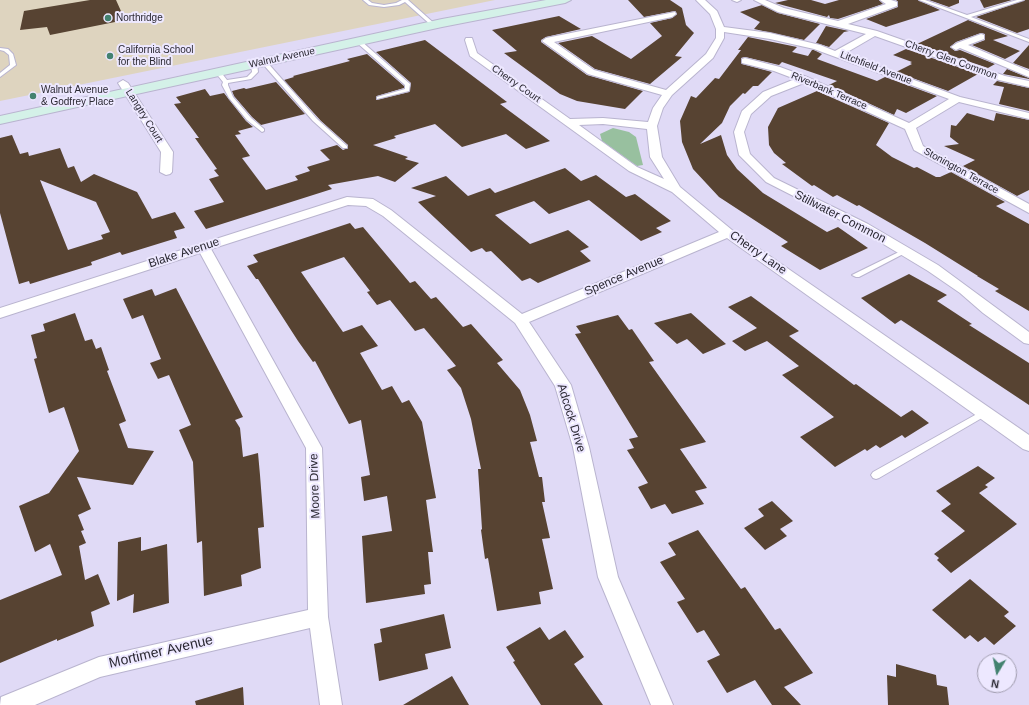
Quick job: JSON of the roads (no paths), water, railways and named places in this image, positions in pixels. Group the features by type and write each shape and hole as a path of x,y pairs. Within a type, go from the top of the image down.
{"main road":[{"name":"Walnut Avenue","path":"0,120 126,87 527,0"},
{"name":"Walnut Avenue","path":"0,109 218,72 358,42 431,22 565,0"}],"street":[{"path":"700,0 714,13 720,29"},
{"name":"Cherry Glen Common","path":"758,0 781,10 874,33 1002,78 1029,84"},
{"path":"839,24 894,4 884,0"},
{"path":"668,93 626,83 591,72 546,42 619,30 672,14"},
{"name":"Litchfield Avenue","path":"720,29 770,36 838,53 957,99 1029,116"},
{"name":"Cherry Lane","path":"720,29 720,38 710,56 668,93 658,108 652,126 656,157 676,189 728,233 1029,444"},
{"path":"838,53 874,33"},
{"path":"937,55 981,37"},
{"name":"Cherry Court","path":"469,40 473,54 570,122 634,170 676,189"},
{"path":"960,45 1029,74"},
{"name":"Riverbank Terrace","path":"746,62 777,69 804,79 910,127"},
{"name":"Stillwater Common","path":"804,79 767,94 746,113 739,132 745,155 770,180 807,200 864,227 905,250 965,290 988,310 1029,339"},
{"name":"Langtry Court","path":"126,87 167,152 166,172"},
{"path":"910,127 957,99"},
{"path":"570,122 603,121 652,126"},
{"name":"Stonington Terrace","path":"910,127 918,148 1029,209"},
{"name":"Blake Avenue","path":"0,313 346,201 369,202"},
{"name":"Adcock Drive","path":"369,202 387,213 520,320 563,385 581,447 608,577 662,705"},
{"name":"Spence Avenue","path":"520,320 728,233"},
{"name":"Moore Drive","path":"204,247 314,448 318,617 331,705"},
{"name":"Mortimer Avenue","path":"9,705 99,667 318,617"}],"lane":[{"path":"365,0 371,4 384,6 396,4 405,0 431,22"},
{"path":"921,0 1029,42"},
{"path":"967,17 1022,0"},
{"path":"358,42 408,85 407,90 379,98"},
{"path":"0,50 6,50 12,54 14,65 0,75"},
{"path":"226,82 253,75 259,63 345,147"},
{"path":"218,72 226,82 225,85 231,97 254,125 262,130"},
{"path":"856,275 905,250"},
{"path":"876,475 984,413"}],"place":[{"name":"Northridge","path":"108,18"},
{"name":"California School for the Blind","path":"110,56"},
{"name":"Walnut Avenue & Godfrey Place","path":"33,96"}]}
